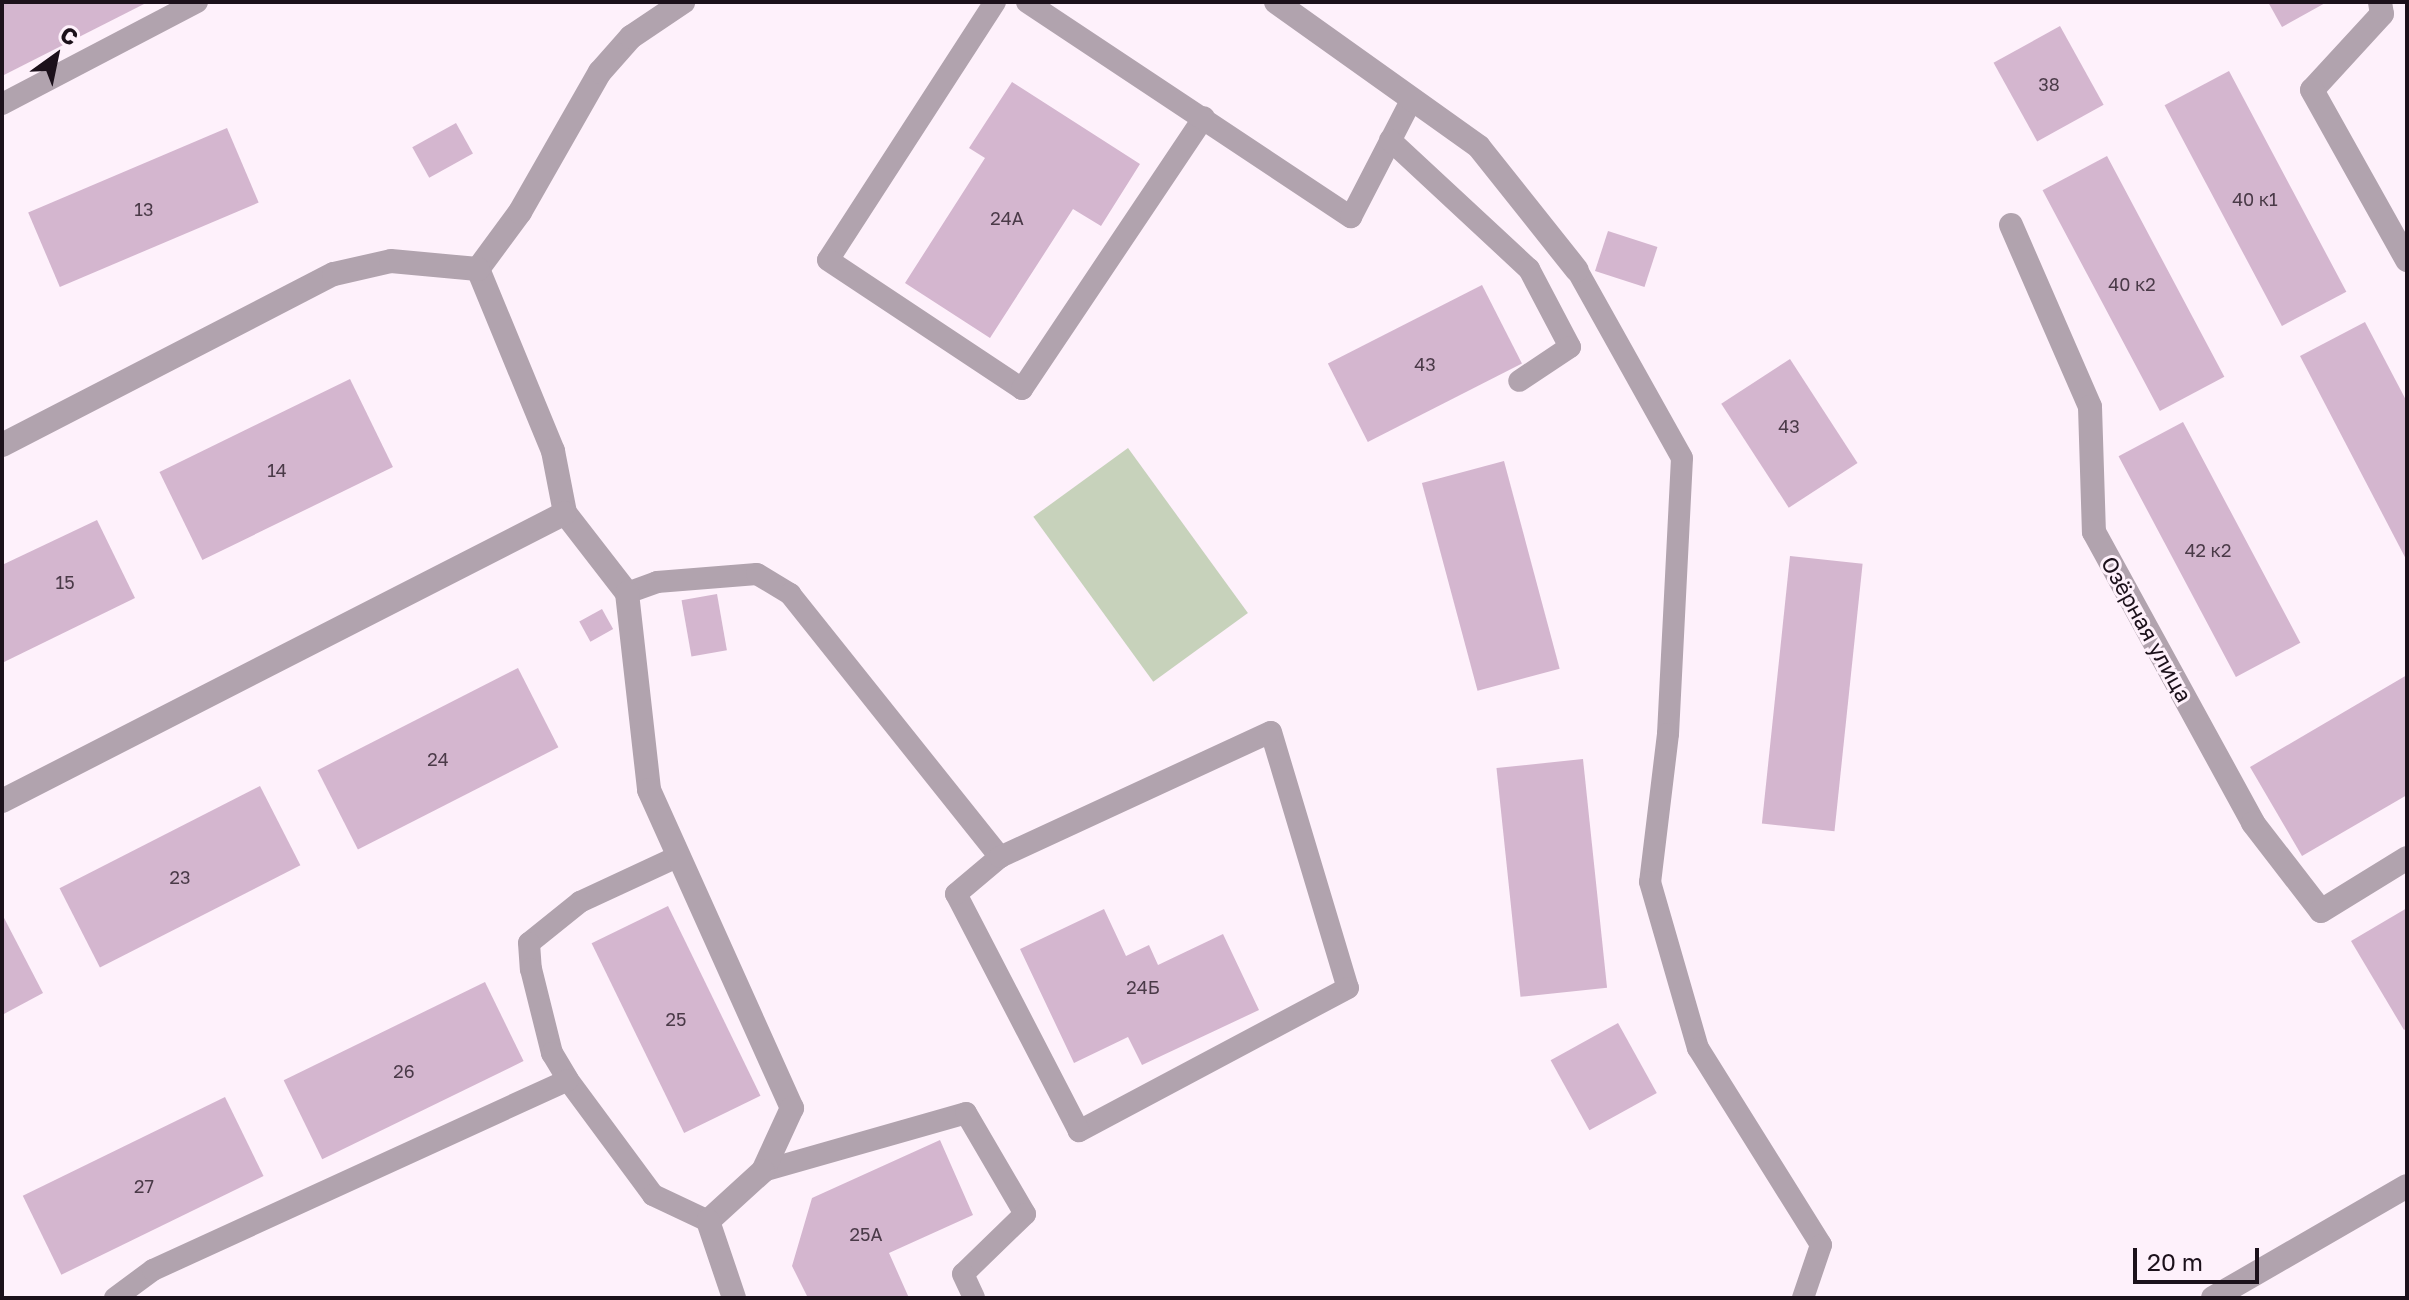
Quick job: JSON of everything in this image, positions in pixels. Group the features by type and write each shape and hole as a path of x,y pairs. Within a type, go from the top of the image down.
{"street":[{"path":"478,269 520,212 600,72 631,37 683,2"},
{"path":"1276,2 1479,147 1577,270"},
{"path":"2380,2 2382,14 2312,90 2407,260"},
{"name":"Озёрная улица","path":"2011,225 2090,407 2094,532 2253,823 2321,911 2407,858"},
{"path":"2,445 334,274 391,261 478,269"},
{"path":"478,269 553,451 565,513 627,593 649,790 792,1108 763,1171 708,1221 734,1298"},
{"path":"2,801 565,513"},
{"path":"2213,1298 2407,1186"}],"lane":[{"path":"2,104 197,2"},
{"path":"995,2 828,260 1022,389 1204,117"},
{"path":"1027,2 1351,217 1412,99"},
{"path":"1390,140 1529,269 1570,347 1519,381"},
{"path":"1577,270 1682,458 1668,734 1650,882 1698,1048 1821,1245 1803,1298"},
{"path":"627,593 657,582 757,574 790,594 1000,857"},
{"path":"1271,732 1348,988 1079,1131 956,894 1000,857 1271,732"},
{"path":"679,856 580,902 529,943 552,1053 568,1080 653,1195 708,1221"},
{"path":"115,1298 153,1270 568,1080"},
{"path":"763,1171 966,1113 1025,1214 963,1274 974,1298"}],"green space":[{"path":"1128,448 1248,613 1153,682 1033,517"}],"building":[{"path":"2,2 148,2 2,76"},
{"path":"2268,2 2327,2 2282,27"},
{"path":"2060,26 2104,105 2037,142 1994,63"},
{"path":"2229,71 2346,292 2282,326 2165,105"},
{"path":"1012,82 1140,164 1101,226 1073,209 990,338 905,283 985,158 969,148"},
{"path":"456,123 473,154 429,178 412,147"},
{"path":"227,128 259,203 60,287 28,212"},
{"path":"2107,156 2224,377 2160,411 2043,190"},
{"path":"1608,231 1657,247 1644,287 1595,271"},
{"path":"1482,285 1522,363 1368,442 1328,364"},
{"path":"2365,322 2407,402 2407,561 2300,356"},
{"path":"1790,359 1858,463 1789,508 1721,404"},
{"path":"350,379 393,467 202,560 159,472"},
{"path":"2183,422 2300,643 2236,677 2119,456"},
{"path":"1504,461 1560,669 1478,691 1422,483"},
{"path":"97,520 135,598 2,663 2,565"},
{"path":"1790,556 1863,564 1834,831 1762,824"},
{"path":"717,594 727,650 691,656 682,600"},
{"path":"602,609 613,629 590,642 579,622"},
{"path":"518,668 558,747 358,849 318,770"},
{"path":"2407,675 2407,795 2302,856 2250,767"},
{"path":"1583,759 1607,988 1521,997 1496,768"},
{"path":"260,786 300,865 100,967 60,888"},
{"path":"668,906 760,1096 684,1133 592,943"},
{"path":"2407,908 2407,1028 2404,1030 2351,941"},
{"path":"1104,909 1126,956 1149,945 1158,965 1223,934 1259,1010 1142,1065 1128,1037 1074,1063 1020,949"},
{"path":"2,914 43,993 2,1015"},
{"path":"485,982 524,1061 322,1159 284,1080"},
{"path":"1618,1023 1657,1093 1589,1130 1551,1060"},
{"path":"225,1097 264,1176 61,1275 23,1196"},
{"path":"940,1140 973,1215 889,1253 909,1298 808,1298 792,1266 812,1198"}]}
